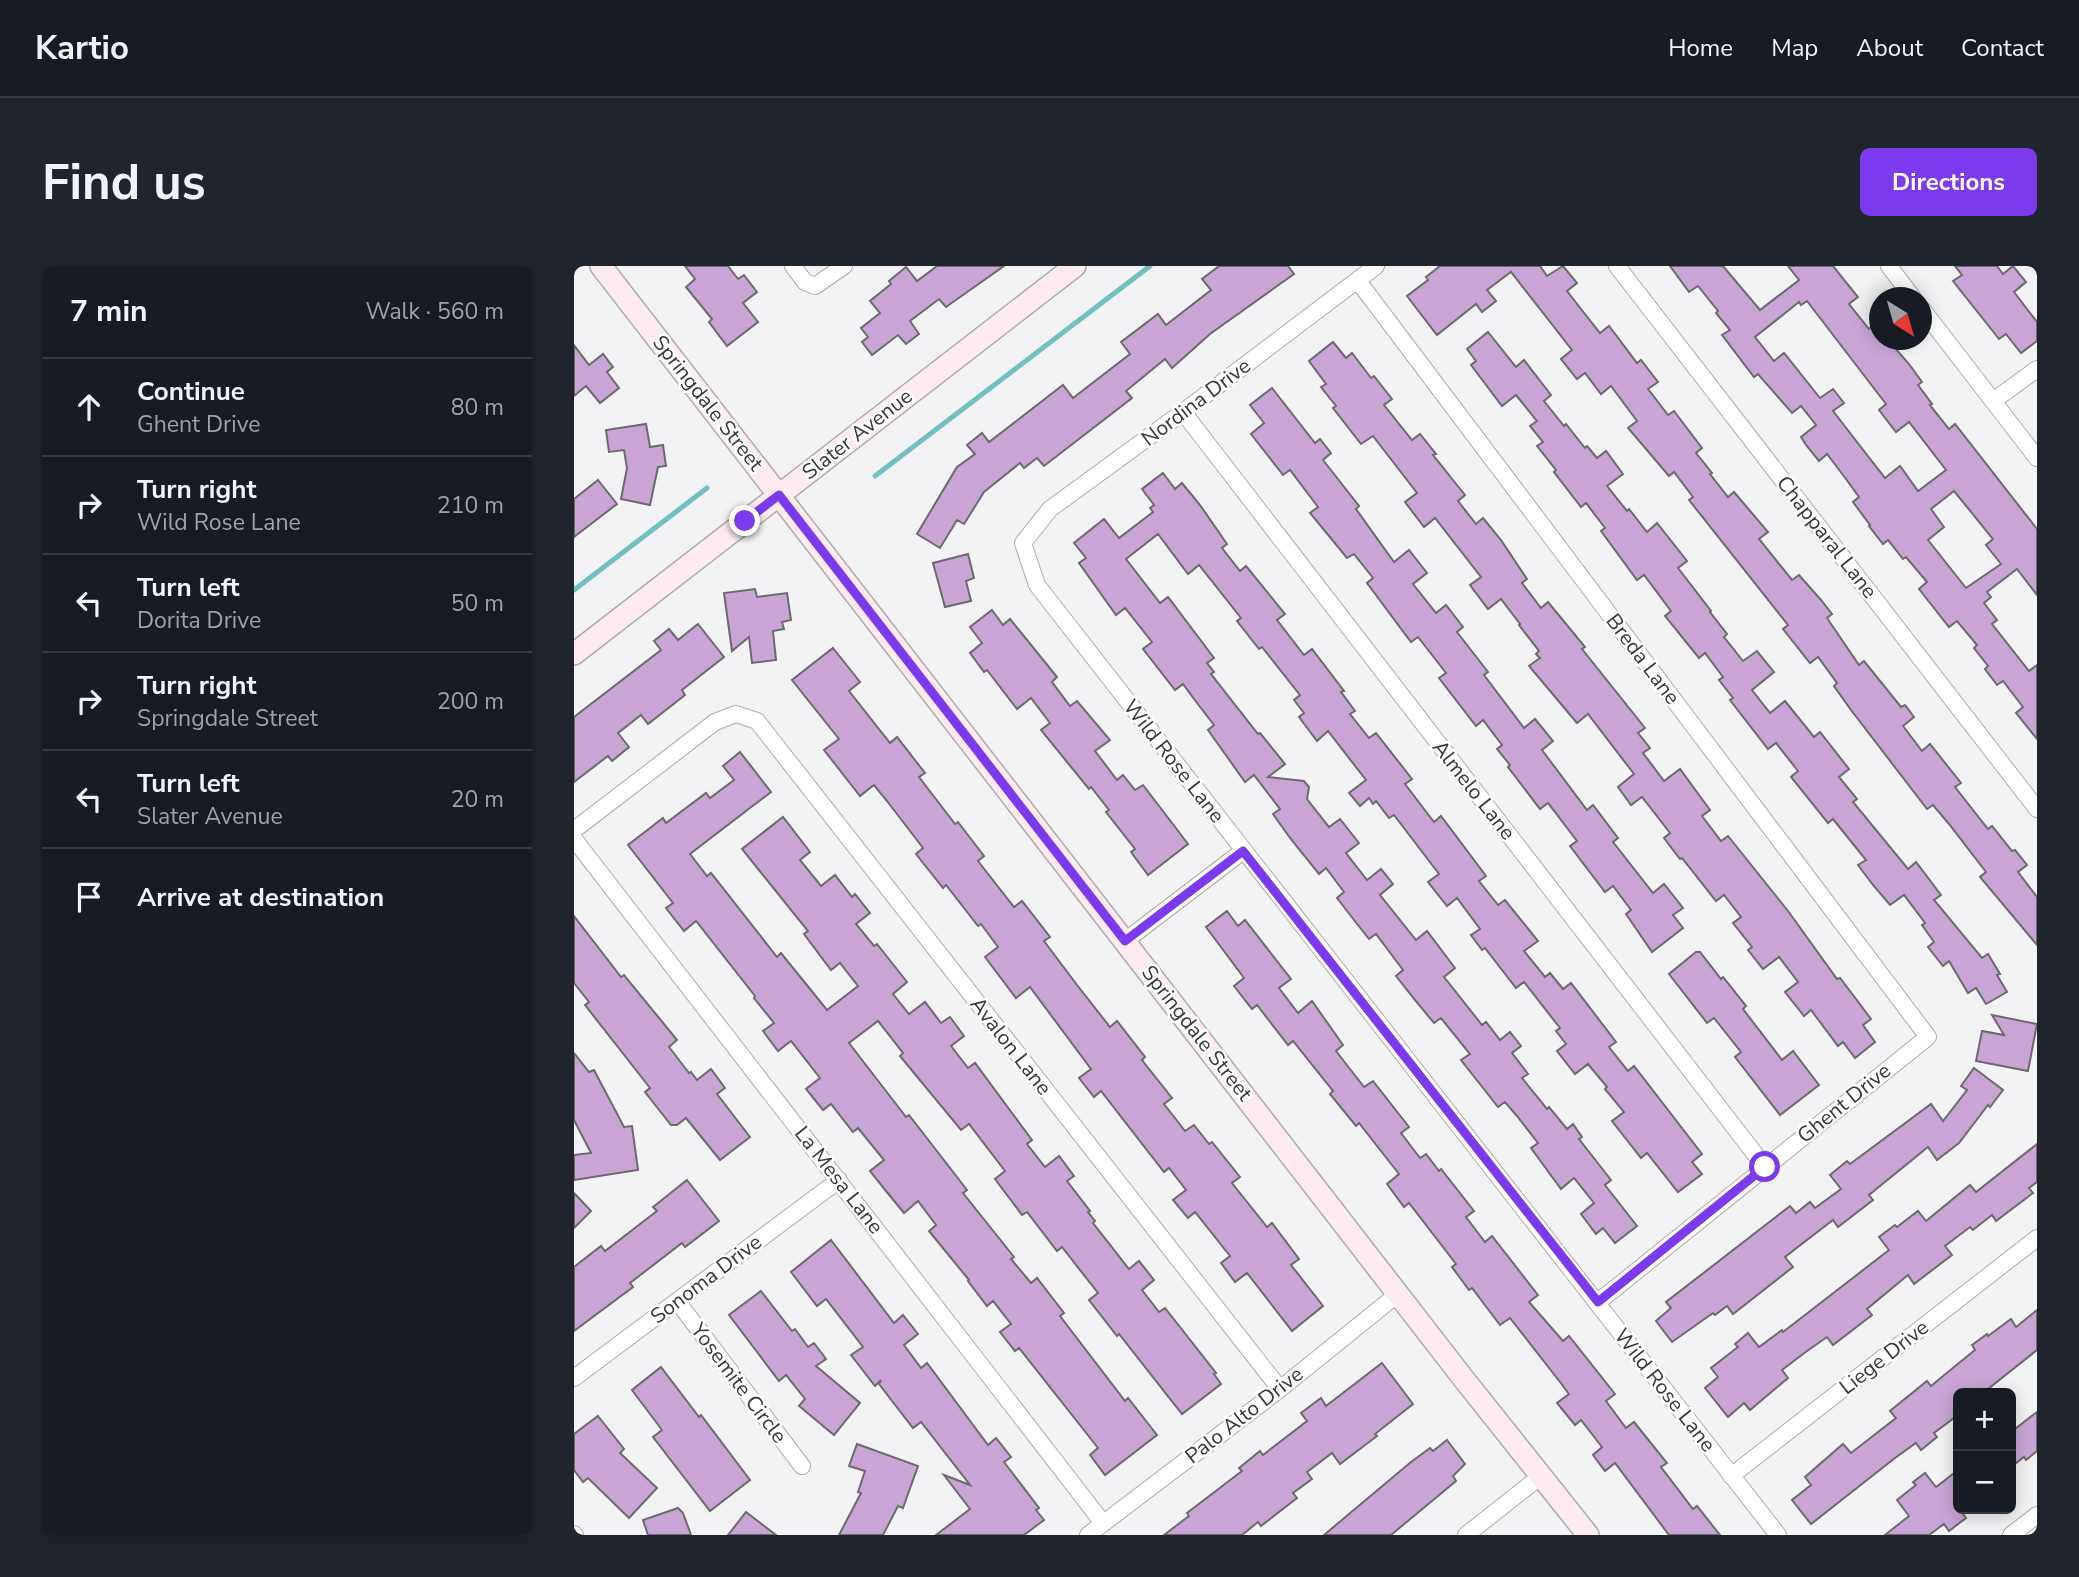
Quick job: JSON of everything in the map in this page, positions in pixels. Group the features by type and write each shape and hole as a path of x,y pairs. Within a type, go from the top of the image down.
{"street":[{"name":"Springdale Street","path":"601,266 1588,1535"},
{"path":"793,266 805,282 815,286 844,266"},
{"name":"Slater Avenue","path":"574,654 1075,266"},
{"name":"Nordina Drive","path":"1023,543 1050,509 1376,266"},
{"name":"Chapparal Lane","path":"1617,266 2037,809"},
{"path":"1889,266 1905,287"},
{"name":"Breda Lane","path":"1358,281 1928,1037"},
{"path":"1932,322 2037,458"},
{"path":"1993,401 2037,369"},
{"name":"Almelo Lane","path":"1183,412 1765,1167"},
{"name":"Wild Rose Lane","path":"1023,543 1037,585 1778,1535"},
{"name":"Avalon Lane","path":"574,830 715,722 736,714 757,721 1280,1389"},
{"name":"La Mesa Lane","path":"574,839 1104,1523"},
{"path":"1125,941 1243,851"},
{"name":"Ghent Drive","path":"1598,1302 1928,1037"},
{"name":"Sonoma Drive","path":"574,1378 839,1180"},
{"name":"Liege Drive","path":"1731,1476 2037,1238"},
{"name":"Palo Alto Drive","path":"1088,1535 1280,1389 1399,1293"},
{"name":"Yosemite Circle","path":"677,1301 802,1466"},
{"path":"1466,1535 1541,1476"},
{"path":"2011,1535 2037,1515"}],"building":[{"path":"685,266 728,266 738,279 744,275 757,292 743,303 758,322 727,346 709,322 712,319 686,287 695,279"},
{"path":"937,266 1004,266 946,307 939,299 910,321 919,334 906,344 898,335 872,355 862,342 868,337 861,328 880,313 870,301 906,267 917,281"},
{"path":"1219,266 1288,266 1294,274 1210,334 1172,368 1165,359 1126,391 1132,398 1044,466 1037,458 1024,468 1020,463 984,492 964,524 957,520 940,548 917,534 957,467 975,454 967,445 982,433 989,442 1063,385 1073,398 1130,354 1121,342 1158,314 1166,325 1211,290 1202,279"},
{"path":"1440,266 1540,266 1547,276 1563,266 1577,283 1567,291 1600,333 1609,326 1637,363 1641,360 1658,382 1648,389 1668,415 1674,411 1702,448 1696,453 1712,473 1710,474 1728,497 1734,492 1768,532 1759,539 1792,580 1799,575 1821,600 1832,614 1827,618 1859,665 1864,661 1901,707 1905,705 1914,717 1903,726 1922,751 1930,744 1961,783 1955,787 1988,829 1992,826 2027,865 2018,872 2037,897 2037,945 1980,877 1986,872 1949,824 1933,805 1927,809 1851,710 1834,686 1837,683 1818,657 1810,663 1783,629 1788,625 1689,500 1693,497 1674,472 1669,476 1628,428 1637,421 1611,386 1601,394 1585,373 1577,379 1561,359 1572,350 1511,272 1487,290 1496,301 1482,312 1476,304 1437,335 1407,296 1428,280 1426,277"},
{"path":"1670,266 1723,266 1760,310 1799,280 1788,266 1833,266 1858,297 1849,304 1869,329 1869,350 1897,350 1922,382 1918,385 1932,404 1930,405 1949,429 1955,424 2037,529 2037,595 2017,569 1987,592 1991,597 1984,603 1997,620 1992,624 2029,671 2037,665 2037,739 2016,713 2023,707 2003,681 1997,685 1985,669 1988,666 1974,648 1977,645 1957,621 1949,627 1919,589 1927,582 1906,557 1903,559 1888,540 1883,544 1869,526 1853,502 1859,497 1827,454 1819,461 1806,445 1801,437 1816,425 1801,406 1792,413 1758,374 1754,377 1722,335 1730,330 1698,286 1689,292","holes":["1807,301 1886,404 1879,410 1896,432 1909,422 1946,470 1918,491 1900,466 1885,478 1833,411 1844,403 1833,389 1820,398 1784,353 1774,361 1755,337 1799,302 1801,305","1954,491 1993,539 1986,545 2001,564 1966,588 1928,540 1944,527 1931,509"]},
{"path":"1955,266 1997,266 2003,274 2013,266 2026,282 2014,292 2037,322 2037,341 2021,353 2006,334 1999,339 1953,281 1962,275"},
{"path":"1488,332 1516,367 1524,360 1551,395 1544,401 1585,448 1587,446 1597,458 1606,451 1623,474 1607,486 1647,532 1657,523 1687,561 1678,568 1711,611 1727,634 1724,637 1743,661 1757,651 1774,672 1752,690 1770,713 1785,701 1814,737 1820,732 1849,769 1839,777 1857,799 1853,802 1908,869 1916,862 1941,895 1934,900 1982,958 1988,954 2007,992 1986,1004 1976,988 1968,993 1949,961 1943,966 1928,947 1934,942 1922,925 1925,923 1904,895 1890,905 1873,885 1858,865 1866,860 1833,819 1828,823 1791,777 1798,771 1776,743 1768,749 1730,700 1733,698 1719,680 1723,677 1705,653 1699,658 1665,616 1671,611 1644,575 1637,580 1601,531 1605,528 1586,503 1581,507 1554,472 1556,470 1537,446 1543,442 1530,426 1537,421 1516,395 1502,406 1471,365 1476,361 1467,349"},
{"path":"1333,342 1346,358 1352,353 1371,378 1374,376 1392,399 1384,405 1412,440 1420,434 1436,454 1433,455 1465,495 1458,501 1476,524 1483,518 1501,540 1527,579 1522,583 1541,608 1548,602 1585,647 1582,649 1645,728 1638,733 1650,748 1643,753 1664,781 1680,769 1710,810 1702,816 1721,841 1728,836 1788,911 1837,979 1840,978 1871,1019 1863,1025 1875,1042 1855,1058 1843,1042 1838,1046 1811,1010 1804,1016 1785,992 1798,982 1779,957 1763,969 1748,950 1752,947 1733,923 1741,917 1724,895 1716,901 1682,858 1680,859 1664,838 1670,833 1642,797 1631,805 1618,787 1634,774 1588,714 1577,723 1529,666 1540,658 1536,654 1539,651 1501,599 1488,609 1470,585 1481,577 1435,518 1424,527 1405,502 1417,493 1373,436 1361,444 1333,408 1336,406 1321,387 1326,384 1309,361"},
{"path":"574,345 589,365 603,354 613,367 607,372 619,388 600,403 586,386 574,396"},
{"path":"1272,388 1315,443 1320,439 1331,453 1323,460 1359,506 1356,509 1394,562 1409,550 1427,573 1413,584 1436,613 1446,605 1463,627 1457,632 1488,672 1484,675 1524,728 1535,719 1553,741 1542,750 1587,810 1593,805 1618,838 1613,842 1653,893 1664,884 1683,908 1673,915 1683,928 1652,952 1626,914 1631,910 1613,886 1605,892 1570,846 1577,841 1548,803 1540,809 1508,767 1510,765 1497,749 1502,745 1483,720 1476,726 1439,678 1446,673 1418,637 1411,642 1367,583 1373,578 1354,554 1347,558 1310,513 1318,507 1290,470 1283,475 1251,434 1264,423 1250,405"},
{"path":"646,424 650,447 663,445 666,466 658,467 650,505 621,499 627,468 624,450 609,452 606,430"},
{"path":"1163,473 1175,489 1182,483 1200,505 1227,544 1222,548 1240,571 1246,566 1285,614 1277,620 1304,655 1312,649 1344,691 1341,692 1355,711 1350,714 1369,738 1376,733 1412,779 1405,784 1434,822 1441,816 1486,876 1479,881 1498,905 1505,900 1538,941 1524,951 1545,977 1550,973 1563,989 1571,983 1616,1042 1609,1047 1628,1071 1634,1066 1702,1154 1692,1162 1702,1174 1678,1192 1647,1153 1641,1158 1612,1121 1624,1112 1605,1089 1607,1087 1588,1064 1575,1074 1557,1051 1566,1044 1556,1031 1560,1028 1524,982 1516,988 1485,948 1482,950 1471,935 1480,929 1457,898 1447,906 1428,882 1439,874 1394,815 1389,818 1376,801 1373,804 1369,798 1360,806 1349,793 1366,780 1328,731 1317,741 1299,717 1304,713 1294,700 1300,695 1262,647 1259,649 1237,621 1241,618 1199,565 1188,574 1158,534 1126,559 1160,603 1168,597 1214,658 1207,663 1214,672 1211,674 1285,764 1268,777 1304,781 1309,787 1307,799 1329,827 1340,819 1359,843 1346,853 1367,880 1381,869 1393,884 1380,895 1416,940 1427,931 1455,968 1444,977 1482,1025 1486,1022 1500,1040 1510,1032 1521,1046 1512,1053 1528,1074 1522,1078 1567,1129 1573,1124 1582,1137 1579,1139 1611,1180 1605,1185 1637,1226 1615,1243 1603,1228 1596,1234 1581,1214 1594,1203 1574,1178 1561,1189 1531,1148 1538,1143 1505,1102 1498,1107 1461,1060 1470,1054 1441,1018 1434,1023 1415,1000 1396,976 1403,970 1376,934 1369,939 1337,898 1344,892 1326,868 1319,874 1273,814 1280,809 1254,775 1245,782 1208,730 1214,725 1183,684 1175,690 1143,649 1152,642 1125,608 1116,615 1079,563 1086,558 1074,543 1104,519 1119,538 1153,512 1150,508 1154,505 1142,489"},
{"path":"598,480 617,504 574,537 574,499"},
{"path":"968,554 974,578 966,581 971,601 945,607 933,563"},
{"path":"755,589 757,597 787,593 791,620 782,622 784,629 773,631 776,660 752,663 749,637 732,651 724,593"},
{"path":"992,610 1003,625 1010,619 1057,677 1052,682 1070,706 1077,701 1110,740 1095,751 1117,780 1123,775 1135,790 1143,785 1188,844 1148,875 1131,852 1135,849 1106,812 1109,810 1041,730 1050,723 1031,698 1017,709 970,653 982,643 970,627"},
{"path":"698,624 724,657 682,690 685,695 648,724 641,715 618,733 629,747 612,761 608,756 574,782 574,717 661,650 654,641 669,629 678,640"},
{"path":"833,648 860,682 849,691 890,743 897,737 925,773 919,777 984,856 978,861 1014,907 1022,901 1050,937 1044,941 1110,1027 1117,1021 1145,1057 1142,1060 1172,1098 1164,1104 1185,1131 1194,1125 1209,1144 1212,1142 1240,1177 1232,1183 1267,1227 1272,1223 1299,1259 1291,1265 1323,1306 1292,1331 1247,1273 1235,1282 1221,1263 1230,1256 1195,1212 1188,1218 1173,1200 1186,1190 1169,1168 1164,1172 1101,1091 1094,1097 1079,1078 1091,1069 1030,987 1016,998 985,957 998,947 981,924 978,926 946,885 943,888 916,854 923,848 887,801 874,785 860,796 824,750 839,739 792,680"},
{"path":"740,752 771,792 690,854 707,876 711,873 777,957 781,953 827,1010 858,986 840,963 831,970 804,934 808,931 742,849 783,817 810,852 800,860 821,886 835,875 852,897 855,894 870,913 856,924 874,946 877,944 907,982 893,994 909,1014 925,1002 941,1023 950,1017 964,1036 951,1046 968,1068 975,1063 1032,1140 1027,1144 1045,1167 1059,1156 1074,1176 1067,1181 1090,1211 1088,1212 1095,1221 1093,1223 1129,1269 1139,1261 1154,1280 1142,1290 1159,1312 1165,1308 1216,1373 1214,1374 1221,1384 1182,1414 1089,1300 1098,1293 1062,1247 1057,1251 1027,1212 1022,1215 995,1179 1005,1171 969,1124 961,1130 900,1056 903,1053 878,1021 849,1043 967,1190 963,1193 1014,1257 1011,1259 1031,1283 1037,1278 1064,1313 1060,1316 1125,1401 1128,1398 1157,1435 1105,1475 1090,1455 1098,1448 1019,1348 1015,1351 1000,1332 1011,1324 993,1301 987,1306 929,1231 936,1225 918,1201 904,1213 886,1191 870,1171 884,1160 858,1128 853,1132 831,1104 823,1110 806,1089 820,1078 791,1041 778,1051 763,1031 774,1023 755,996 696,921 684,931 666,908 673,903 628,845 663,818 666,823 706,793 710,798 734,780 723,766"},
{"path":"1227,911 1238,926 1245,920 1291,979 1279,988 1298,1013 1312,1001 1343,1045 1336,1051 1364,1087 1373,1081 1409,1127 1401,1133 1420,1158 1426,1154 1439,1171 1441,1169 1474,1211 1466,1217 1485,1242 1492,1236 1538,1295 1529,1302 1563,1341 1569,1336 1615,1394 1606,1401 1626,1428 1634,1422 1667,1463 1661,1467 1693,1509 1697,1506 1720,1535 1669,1535 1615,1463 1605,1471 1593,1455 1602,1447 1581,1420 1575,1425 1557,1403 1569,1394 1560,1382 1510,1318 1500,1325 1472,1288 1469,1290 1452,1267 1456,1264 1409,1203 1404,1207 1387,1184 1399,1174 1359,1123 1356,1126 1330,1094 1333,1091 1293,1041 1288,1045 1257,1005 1252,1009 1234,986 1244,978 1206,927"},
{"path":"574,916 621,977 624,975 677,1040 669,1047 689,1073 697,1080 711,1069 725,1088 717,1094 750,1137 720,1160 686,1118 677,1125 671,1125 645,1092 650,1088 585,1005 589,1002 574,983"},
{"path":"1696,952 1700,952 1721,979 1723,977 1746,1006 1743,1009 1782,1060 1793,1051 1819,1085 1780,1115 1735,1057 1741,1052 1714,1018 1707,1023 1669,974"},
{"path":"1992,1015 2037,1024 2028,1071 1976,1061 1982,1031 2004,1035"},
{"path":"574,1053 589,1072 594,1070 624,1127 632,1126 638,1170 574,1180 574,1155 591,1153 574,1120"},
{"path":"1974,1068 2003,1090 1959,1143 1937,1160 1928,1147 1869,1195 1873,1200 1838,1227 1833,1220 1785,1257 1793,1267 1733,1314 1727,1306 1672,1342 1656,1321 1671,1308 1666,1302 1790,1206 1796,1213 1810,1202 1815,1208 1841,1189 1830,1175 1847,1161 1850,1164 1931,1104 1943,1121 1967,1090 1961,1086"},
{"path":"2037,1144 2037,1182 2029,1188 2033,1193 1996,1221 1992,1215 1973,1230 1970,1227 1945,1246 1952,1255 1914,1284 1908,1275 1867,1309 1872,1315 1833,1345 1827,1337 1807,1351 1782,1370 1788,1378 1750,1410 1744,1403 1728,1417 1705,1388 1718,1377 1711,1368 1738,1347 1735,1344 1748,1333 1759,1347 1782,1330 1783,1332 1889,1250 1879,1237 1895,1225 1897,1227 1918,1211 1926,1221 1970,1185 1976,1192"},
{"path":"687,1180 719,1221 685,1247 682,1243 630,1283 633,1287 574,1331 574,1267 601,1246 605,1251 657,1211 653,1207"},
{"path":"574,1193 591,1211 574,1228"},
{"path":"831,1240 894,1323 903,1315 918,1334 904,1345 921,1368 927,1363 988,1445 996,1438 1011,1457 1004,1462 1039,1508 1036,1510 1044,1520 1024,1535 936,1535 970,1509 944,1475 970,1485 921,1422 913,1428 879,1384 881,1380 875,1386 851,1355 863,1347 826,1299 817,1306 791,1272"},
{"path":"761,1291 792,1331 795,1329 808,1347 814,1343 826,1359 816,1366 860,1403 834,1435 799,1406 805,1399 786,1375 779,1381 729,1315"},
{"path":"2037,1310 2037,1350 1989,1388 1953,1388 1953,1419 1934,1433 1937,1437 1921,1450 1916,1443 1811,1524 1792,1500 1811,1485 1805,1477 1843,1444 1851,1453 1896,1418 1890,1411 1927,1381 1931,1386 1975,1350 1972,1345 1987,1334 1988,1336 2011,1319 2016,1327"},
{"path":"1382,1363 1413,1404 1375,1434 1377,1436 1340,1464 1332,1453 1307,1472 1312,1479 1293,1493 1297,1498 1261,1526 1258,1522 1242,1535 1164,1535 1189,1516 1187,1513 1242,1471 1239,1468 1260,1451 1263,1455 1307,1421 1301,1413 1321,1398 1326,1406"},
{"path":"661,1367 750,1480 710,1511 653,1437 662,1430 632,1390"},
{"path":"2037,1412 2037,1451 2026,1460 2024,1457 2016,1463 2016,1451 2016,1428"},
{"path":"598,1416 624,1449 620,1453 657,1488 629,1518 588,1478 583,1482 574,1470 574,1434"},
{"path":"1447,1440 1465,1464 1453,1476 1456,1481 1391,1535 1324,1535 1411,1462"},
{"path":"857,1444 918,1466 903,1508 898,1506 883,1535 839,1535 861,1493 858,1492 865,1471 849,1466"},
{"path":"1925,1473 1936,1487 1953,1474 1953,1514 1963,1514 1966,1518 1949,1531 1944,1524 1929,1535 1885,1535 1909,1516 1897,1500 1916,1485 1913,1482"},
{"path":"678,1508 683,1513 691,1535 648,1535 643,1520"},
{"path":"746,1512 776,1535 728,1535"}],"waterway":[{"path":"875,476 1150,266"},
{"path":"574,590 707,488"}],"route":[{"path":"745,521 779,495 1125,941 1243,851 1598,1302 1765,1167"}]}
